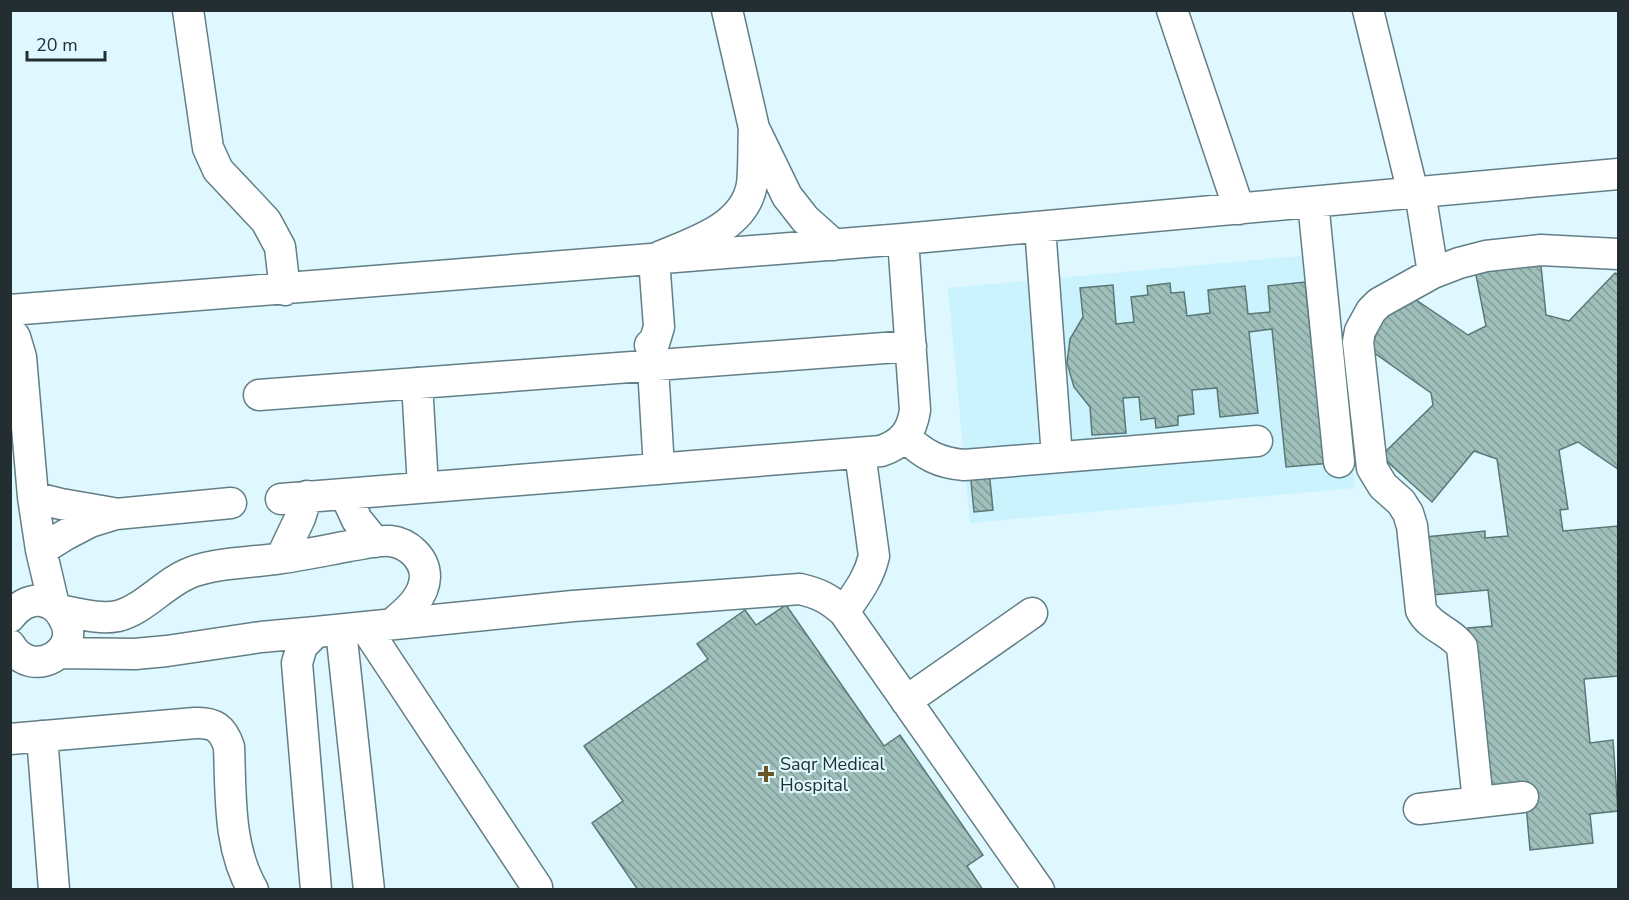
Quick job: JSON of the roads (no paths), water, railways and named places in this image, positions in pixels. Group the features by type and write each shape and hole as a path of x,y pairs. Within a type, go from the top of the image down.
{"street":[{"path":"188,10 208,148 218,170 266,221 280,247 285,290"},
{"path":"727,10 754,128 787,196 804,219 834,245"},
{"path":"1172,10 1239,209"},
{"path":"1368,10 1416,193 1433,273"},
{"path":"645,259 721,229 742,209 752,185 754,128"},
{"path":"10,310 834,245 1618,174"},
{"path":"1313,202 1339,462"},
{"path":"1040,227 1057,457"},
{"path":"280,558 300,518 294,498 861,453 881,451 895,446 906,437 913,424 915,410 903,239"},
{"path":"1478,802 1462,647 1457,640 1425,618 1421,610 1412,526 1408,513 1401,502 1383,486 1372,468 1358,353 1360,331 1371,311 1379,303 1433,273 1459,263 1513,251 1618,254"},
{"path":"645,259 659,327 653,358 659,469"},
{"path":"10,331 21,357 33,497 41,550 57,608 67,622 68,633 66,644 51,660 29,661 13,653"},
{"path":"259,395 417,383 653,358 911,346"},
{"path":"417,383 423,488"},
{"path":"906,437 926,455 952,464 964,465 1257,441"},
{"path":"844,612 863,586 874,556 861,453"},
{"path":"345,494 357,520 375,542"},
{"path":"33,497 116,514"},
{"path":"41,550 90,522 116,514 231,503"},
{"path":"12,614 26,603 40,601 57,608 96,617 115,616 129,613 170,583 205,568 375,542 392,542 408,547 420,559 425,575 422,593 410,608 302,646 297,663 316,890"},
{"path":"60,653 135,654 261,636 573,606 800,589 817,593 832,600 844,612 1039,890"},
{"path":"906,701 1032,613"},
{"path":"353,628 537,889"},
{"path":"353,628 369,890"},
{"path":"10,739 206,722 218,726 225,735 229,747 235,840 249,883"},
{"path":"42,736 54,890"},
{"path":"1419,809 1523,797"}],"place":[{"name":"Saqr Medical Hospital","path":"766,774"}]}
